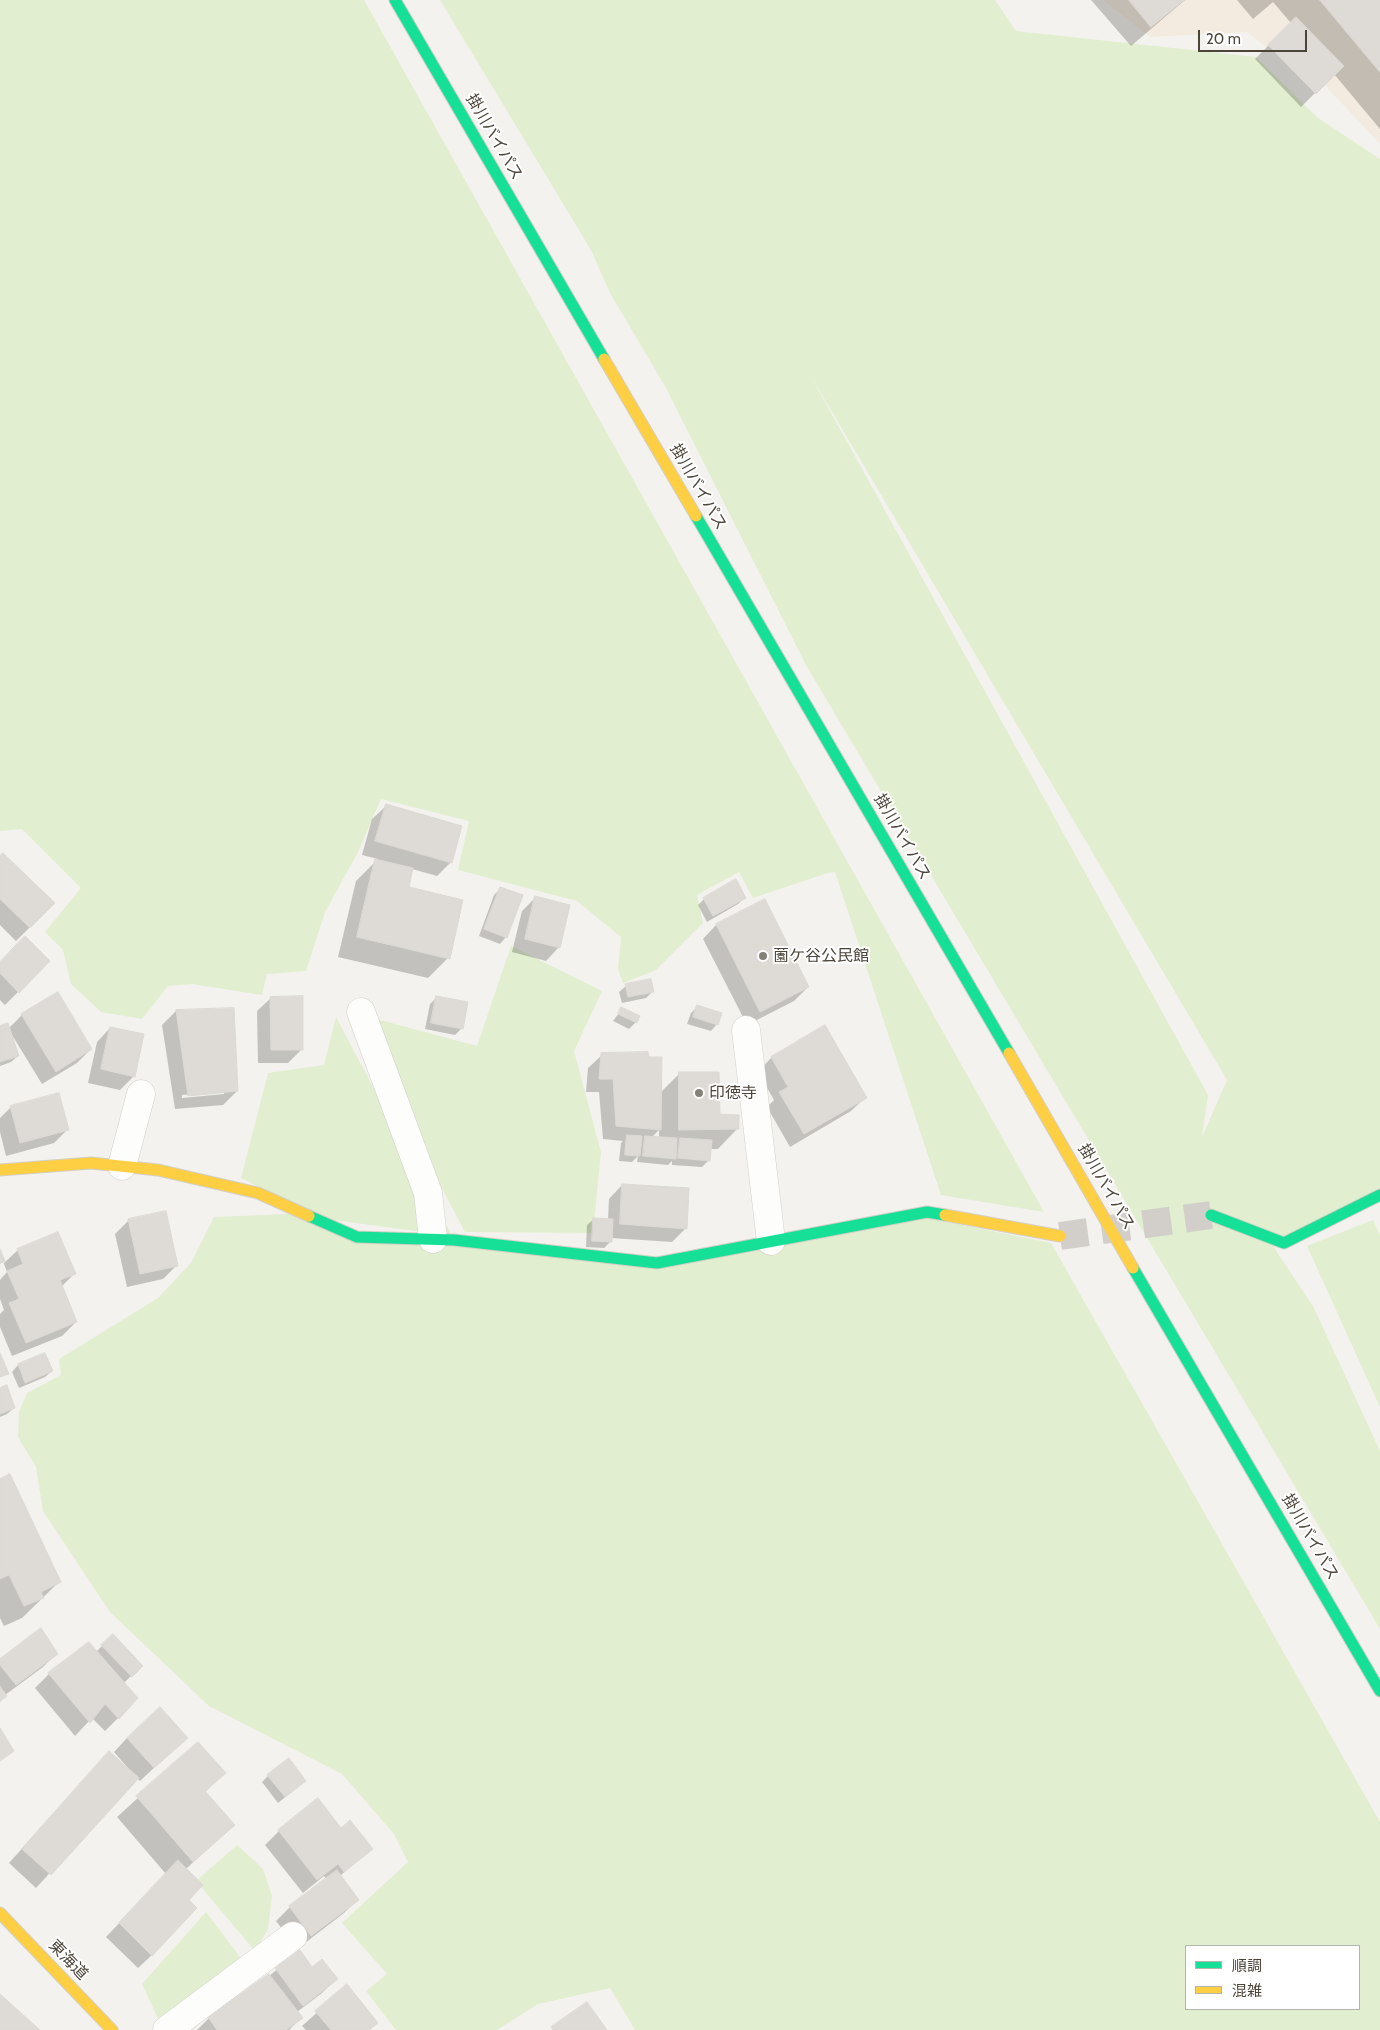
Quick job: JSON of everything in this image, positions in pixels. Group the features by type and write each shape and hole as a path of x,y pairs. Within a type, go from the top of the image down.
{"main road":[{"name":"掛川バイパス","path":"395,0 1380,1691"},
{"path":"0,1170 92,1163 158,1170 258,1193 357,1237 433,1239 657,1263 927,1212 1060,1236"},
{"path":"1211,1215 1284,1243 1380,1195"},
{"name":"東海道","path":"0,1913 112,2030"}],"street":[{"path":"361,1012 428,1193 433,1239"},
{"path":"746,1030 771,1241"},
{"path":"122,1166 141,1094"},
{"path":"167,2030 293,1936"}],"shaded area":[{"path":"1103,0 1380,0 1380,144 1283,41 1270,50 1247,32 1150,37"}],"green space":[{"path":"0,0 364,0 1044,1212 941,1195 835,872 753,898 739,872 697,895 703,923 656,970 623,983 618,969 621,937 577,901 458,870 469,821 381,799 357,854 325,912 306,971 267,974 262,995 192,984 168,986 142,1019 101,1012 71,984 63,950 45,932 81,888 22,829 0,831"},
{"path":"440,0 995,0 1016,31 1256,57 1318,118 1380,159 1380,1195 1284,1243 1261,1228 1314,1308 1380,1451 1380,1629 807,667 666,388 610,293 591,250","holes":["809,373 1227,1080 1202,1137 1208,1095"]},
{"path":"511,946 602,991 574,1051 601,1152 593,1233 465,1232 363,1038 380,1020 477,1046"},
{"path":"336,1017 454,1240 357,1237 241,1178 268,1073 324,1065"},
{"path":"288,1214 657,1263 928,1218 1051,1243 1380,1822 1380,2030 635,2030 610,1988 538,2004 497,2030 396,2030 366,1991 387,1974 342,1923 408,1862 394,1834 342,1774 209,1706 110,1612 43,1511 36,1467 18,1437 19,1412 27,1393 61,1375 59,1359 158,1298 191,1263 214,1217"},
{"path":"1373,1220 1380,1235 1380,1407 1307,1246"},
{"path":"237,1845 263,1869 272,1896 268,1929 255,1951 196,1881"},
{"path":"206,1912 246,1965 160,2023 142,1984"}],"building":[{"path":"1129,0 1184,0 1151,27"},
{"path":"1320,0 1380,0 1380,72"},
{"path":"1296,17 1344,66 1316,94 1268,45"},
{"path":"386,804 462,826 452,863 375,841"},
{"path":"3,853 55,903 30,928 0,899 0,856"},
{"path":"375,859 413,868 409,887 463,900 450,959 357,937"},
{"path":"736,879 746,898 713,916 703,898"},
{"path":"500,887 523,895 507,938 484,929"},
{"path":"535,896 570,905 560,948 525,939"},
{"name":"薗ケ谷公民館","path":"765,899 809,987 760,1012 716,924"},
{"path":"25,936 50,961 19,993 0,973 0,962"},
{"path":"651,979 654,992 628,997 625,984"},
{"path":"58,992 92,1049 56,1072 21,1014"},
{"path":"303,996 303,1050 271,1050 270,997"},
{"path":"436,996 468,1002 463,1029 431,1023"},
{"path":"697,1005 722,1013 718,1025 693,1017"},
{"path":"621,1007 640,1016 637,1023 618,1014"},
{"path":"234,1008 238,1091 188,1096 176,1010"},
{"path":"8,1023 19,1056 0,1062 0,1026"},
{"path":"825,1025 867,1098 804,1134 779,1092 788,1087 771,1057"},
{"path":"110,1027 144,1034 135,1077 101,1069"},
{"path":"648,1052 649,1057 662,1057 661,1130 616,1126 613,1079 599,1079 601,1053"},
{"name":"印徳寺","path":"679,1072 719,1072 720,1114 739,1115 739,1129 679,1130"},
{"path":"59,1093 69,1130 20,1143 10,1106"},
{"path":"627,1135 642,1136 640,1156 625,1155"},
{"path":"645,1136 677,1138 676,1159 643,1156"},
{"path":"680,1138 712,1140 710,1161 678,1158"},
{"path":"622,1184 689,1188 687,1229 620,1224"},
{"path":"166,1211 178,1266 140,1274 128,1219"},
{"path":"593,1218 613,1219 612,1242 592,1241"},
{"path":"58,1232 76,1274 60,1280 77,1322 26,1343 9,1303 19,1299 7,1271 23,1264 17,1249"},
{"path":"0,1249 5,1261 0,1263"},
{"path":"0,1353 9,1374 0,1377"},
{"path":"45,1353 53,1371 25,1383 18,1364"},
{"path":"7,1385 15,1408 0,1414 0,1388"},
{"path":"10,1474 61,1582 41,1592 44,1598 24,1606 9,1575 0,1579 0,1479"},
{"path":"41,1628 58,1654 16,1685 0,1665 0,1659"},
{"path":"113,1634 143,1666 132,1677 101,1645"},
{"path":"89,1642 138,1698 119,1719 105,1704 90,1723 48,1673"},
{"path":"0,1686 7,1696 0,1701"},
{"path":"160,1707 188,1738 154,1768 127,1738"},
{"path":"0,1728 14,1751 0,1761"},
{"path":"198,1742 226,1773 205,1791 235,1825 193,1862 136,1796"},
{"path":"109,1751 139,1778 51,1875 22,1849"},
{"path":"289,1758 306,1781 285,1797 267,1775"},
{"path":"318,1798 341,1828 350,1820 373,1849 344,1872 338,1864 317,1880 278,1830"},
{"path":"178,1860 203,1885 189,1900 197,1908 152,1956 119,1923"},
{"path":"337,1870 359,1900 311,1936 289,1906"},
{"path":"300,1950 312,1967 322,1959 338,1979 303,2006 275,1968"},
{"path":"269,1974 303,2018 286,2030 217,2030 208,2017"},
{"path":"347,1984 378,2023 369,2030 331,2030 315,2011"},
{"path":"0,1994 40,2030 0,2030"},
{"path":"587,2002 607,2030 553,2030 551,2027"}],"tunnel":[{"path":"1060,1236 1211,1215"}],"traffic: fast":[{"path":"395,0 604,359"},
{"path":"696,516 1009,1053"},
{"path":"1211,1215 1284,1243 1380,1195"},
{"path":"309,1216 357,1237 454,1240 657,1263 927,1212 945,1215"},
{"path":"1133,1268 1380,1691"}],"traffic: slow":[{"path":"604,359 696,516"},
{"path":"1009,1053 1133,1268"},
{"path":"0,1170 91,1163 158,1170 258,1193 309,1216"},
{"path":"945,1215 1060,1236"},
{"path":"0,1913 112,2030"}],"place":[{"name":"薗ケ谷公民館","path":"763,956"},
{"name":"印徳寺","path":"699,1093"}]}
